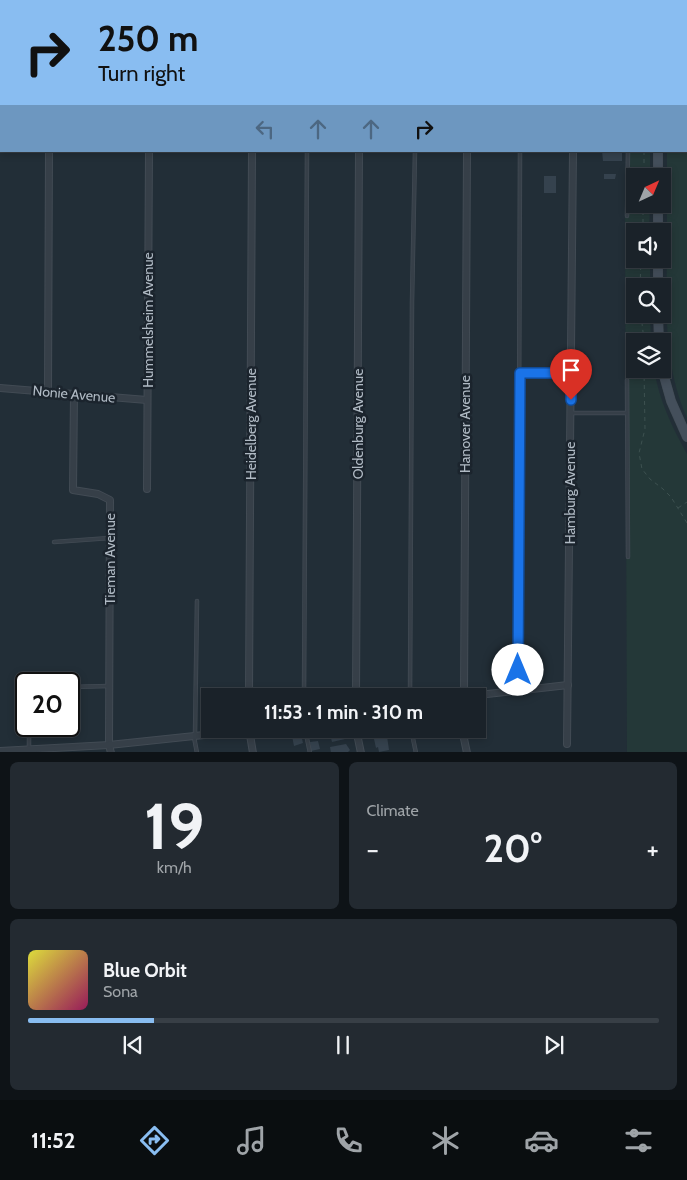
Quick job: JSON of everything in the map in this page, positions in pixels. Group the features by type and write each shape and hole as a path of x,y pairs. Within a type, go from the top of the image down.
{"main road":[{"path":"658,152 658,168"},
{"path":"665,378 671,401 687,437"}],"street":[{"path":"48,392 49,152"},
{"name":"Hummelsheim Avenue","path":"147,490 149,152"},
{"name":"Heidelberg Avenue","path":"249,688 252,152"},
{"name":"Oldenburg Avenue","path":"356,688 359,152"},
{"name":"Hanover Avenue","path":"464,688 467,152"},
{"name":"Hamburg Avenue","path":"567,744 573,152"},
{"name":"Nonie Avenue","path":"0,388 147,400"},
{"name":"Tieman Avenue","path":"74,394 74,490 98,494 110,500 110,749"},
{"path":"486,694 568,685"},
{"path":"0,751 110,749 201,735"},
{"path":"251,738 254,752"},
{"path":"358,738 361,752"},
{"path":"464,738 467,752"}],"lane":[{"path":"304,688 307,152"},
{"path":"410,688 415,152"},
{"path":"518,690 520,152"},
{"path":"627,216 628,152"},
{"path":"520,373 571,373"},
{"path":"627,380 628,557"},
{"path":"571,413 626,413"},
{"path":"54,542 110,538"},
{"path":"197,601 194,736 197,752"},
{"path":"80,687 110,686"},
{"path":"29,737 29,751"},
{"path":"307,738 310,752"},
{"path":"413,738 416,752"}],"path":[{"path":"644,152 644,168"},
{"path":"644,378 645,429 639,453 642,469 650,479 671,497 687,523"},
{"path":"678,508 687,502"}],"green space":[{"path":"629,152 650,152 650,168 629,168"},
{"path":"667,152 687,152 687,418 679,398 671,364 671,333 668,333 667,323 671,323 671,278 666,278 667,268 671,268 671,223 667,223 667,213 671,213 671,168 667,168"},
{"path":"629,213 650,213 649,223 626,223 626,268 650,268 650,278 626,278 626,323 650,323 651,333 626,333 626,378 656,378 667,413 687,454 687,752 627,752 625,217 629,217"}],"building":[{"path":"602,152 622,152 622,161 603,161"},
{"path":"604,174 616,174 615,179 604,179"},
{"path":"544,176 556,176 556,193 544,193"},
{"path":"292,738 302,738 303,743 294,746"},
{"path":"331,738 345,738 345,739 332,742"},
{"path":"387,738 389,750 379,752 374,739"},
{"path":"318,741 320,749 311,751 310,742"},
{"path":"346,744 350,750 348,752 331,752 330,747"}],"route":[{"path":"518,670 520,373 571,373 571,400"}]}
